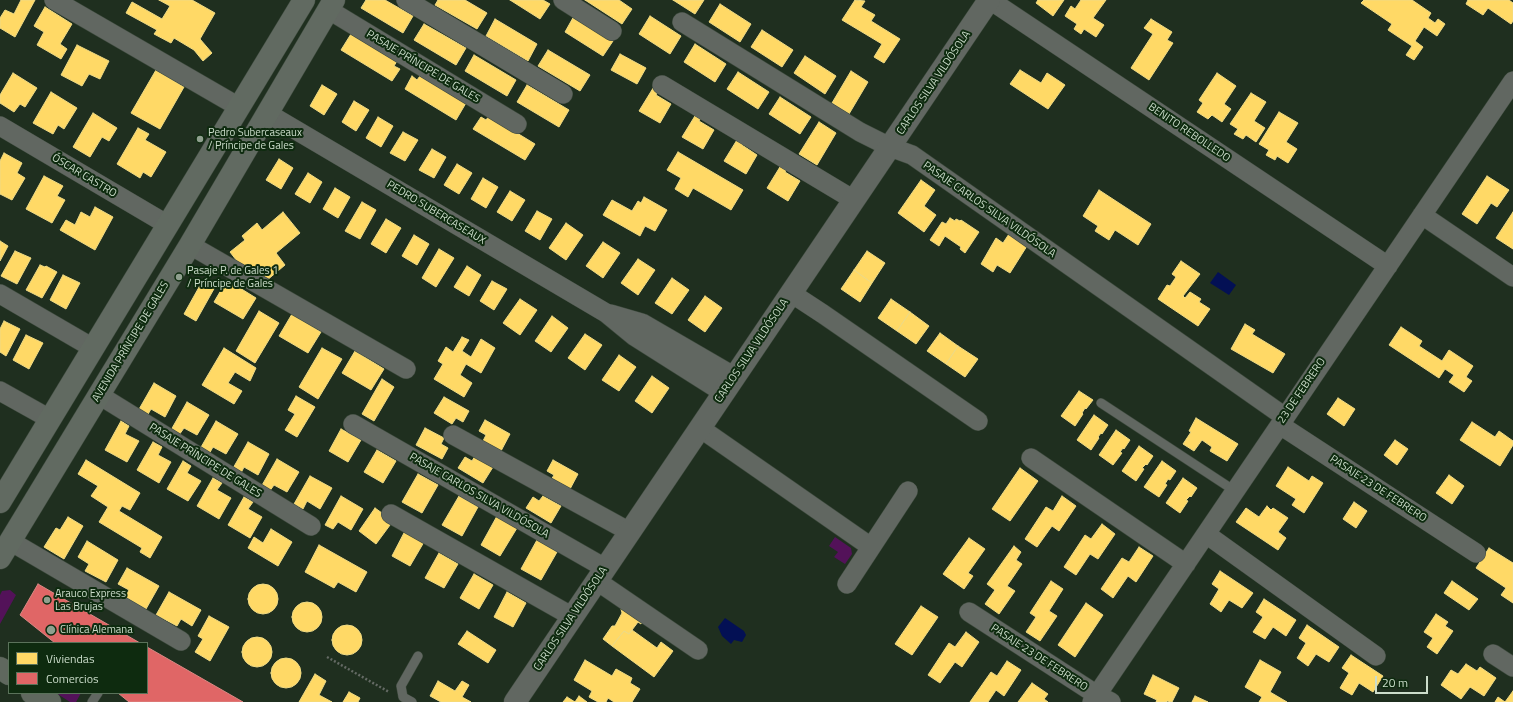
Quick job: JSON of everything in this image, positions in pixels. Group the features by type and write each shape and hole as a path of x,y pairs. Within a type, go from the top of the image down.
{"main road":[{"path":"4,489 50,419 304,0"},
{"name":"AVENIDA PRÍNCIPE DE GALES","path":"5,550 190,245 332,5"}],"street":[{"path":"54,0 239,107"},
{"path":"406,0 563,94"},
{"path":"563,0 612,31"},
{"name":"CARLOS SILVA VILDÓSOLA","path":"515,702 990,0"},
{"name":"BENITO REBOLLEDO","path":"990,0 1388,266"},
{"name":"PASAJE PRÍNCIPE DE GALES","path":"332,5 518,124"},
{"name":"PASAJE CARLOS SILVA VILDÓSOLA","path":"682,22 860,132 890,147 912,155 1282,421"},
{"name":"23 DE FEBRERO","path":"1100,700 1206,534 1513,81"},
{"path":"662,85 854,200"},
{"name":"PEDRO SUBERCASEAUX","path":"267,113 606,313 642,323 729,385"},
{"name":"ÓSCAR CASTRO","path":"0,126 168,225"},
{"path":"1422,215 1513,277"},
{"path":"190,245 406,369"},
{"path":"791,293 978,421"},
{"path":"0,294 93,348"},
{"path":"0,391 50,419"},
{"name":"PASAJE PRÍNCIPE DE GALES","path":"99,395 311,526"},
{"name":"PASAJE 23 DE FEBRERO","path":"1282,421 1476,554"},
{"name":"PASAJE CARLOS SILVA VILDÓSOLA","path":"353,424 601,575 698,650"},
{"path":"700,428 871,547"},
{"path":"453,435 630,532"},
{"path":"1031,458 1186,564"},
{"path":"847,584 908,491"},
{"path":"391,514 572,617"},
{"path":"1206,534 1376,656"},
{"path":"5,550 180,641"},
{"name":"PASAJE 23 DE FEBRERO","path":"969,611 1100,700"},
{"path":"1493,654 1513,667"}],"lane":[{"path":"1102,403 1235,491"},
{"path":"412,702 403,697 401,686 418,656"}],"path":[{"path":"327,657 394,694 402,693"}],"shaded area":[{"path":"1218,272 1236,285 1229,295 1210,283"},
{"path":"835,537 851,548 852,554 845,564 834,557 838,552 829,546"},
{"path":"10,590 16,595 0,624 0,595 2,591"},
{"path":"725,618 744,631 746,635 742,642 734,640 731,644 722,636 718,627"},
{"path":"58,694 80,694 76,702 70,702"}],"building: Viviendas":[{"path":"21,0 35,0 15,37 0,28 0,18 5,10 14,14"},
{"path":"159,0 192,0 215,13 200,39 212,53 203,61 194,50 174,38 171,43 154,34 157,30 126,13 132,2 162,19 170,6"},
{"path":"366,0 385,0 413,16 403,33 361,8"},
{"path":"438,0 465,0 487,13 477,29 435,5"},
{"path":"510,0 543,0 550,4 540,19"},
{"path":"585,0 619,0 632,9 622,24"},
{"path":"673,0 704,0 695,14"},
{"path":"855,0 865,1 861,7 875,15 871,21 900,39 884,63 874,57 882,44 842,20"},
{"path":"1038,0 1064,0 1053,16 1036,3"},
{"path":"1081,0 1106,0 1093,18 1104,25 1096,37 1084,29 1081,34 1074,29 1077,24 1065,16 1071,6 1075,9"},
{"path":"1364,0 1412,0 1431,13 1428,18 1435,23 1438,19 1445,24 1437,36 1424,27 1415,41 1423,47 1414,60 1406,55 1412,46 1388,30 1392,24 1361,3"},
{"path":"1468,0 1509,0 1513,3 1513,21 1511,24 1488,8 1483,15 1466,4"},
{"path":"720,4 751,24 740,42 709,22"},
{"path":"45,7 72,24 60,44 67,49 61,59 37,45 44,32 34,26"},
{"path":"574,16 613,41 603,56 565,32"},
{"path":"650,16 681,36 670,54 639,34"},
{"path":"495,19 537,44 528,61 486,36"},
{"path":"1151,19 1172,32 1167,40 1173,43 1149,80 1131,68 1153,34 1144,28"},
{"path":"424,24 466,48 456,65 414,40"},
{"path":"762,30 793,50 782,67 751,47"},
{"path":"351,34 397,61 394,66 400,69 392,81 341,50"},
{"path":"695,44 726,64 715,82 684,62"},
{"path":"77,45 109,61 100,79 89,74 82,86 61,75"},
{"path":"548,50 590,75 580,91 538,66"},
{"path":"620,54 646,68 637,84 611,70"},
{"path":"474,55 516,80 507,96 465,71"},
{"path":"805,56 836,76 825,94 794,73"},
{"path":"156,70 184,87 160,129 131,113"},
{"path":"1020,70 1041,83 1047,73 1065,85 1048,109 1010,84"},
{"path":"851,71 868,82 849,114 832,103"},
{"path":"738,72 769,92 758,109 727,89"},
{"path":"13,73 37,88 25,107 20,104 14,112 0,103 0,95"},
{"path":"1217,73 1236,86 1224,104 1231,109 1222,122 1212,115 1208,119 1197,112 1203,103 1199,100"},
{"path":"412,76 417,80 420,76 466,103 456,120 405,89"},
{"path":"322,85 337,94 324,115 310,106"},
{"path":"527,85 569,110 559,127 517,102"},
{"path":"655,85 660,88 656,95 671,104 660,123 639,111"},
{"path":"51,92 77,108 64,129 58,125 53,134 33,123"},
{"path":"1251,93 1266,102 1254,121 1265,128 1256,142 1246,135 1243,139 1234,134 1238,129 1230,124"},
{"path":"780,97 811,117 800,134 769,114"},
{"path":"354,101 369,110 356,131 342,122"},
{"path":"698,111 703,114 699,121 714,130 703,149 682,137"},
{"path":"1279,112 1298,123 1286,142 1297,149 1288,163 1277,156 1275,160 1266,155 1269,150 1259,144"},
{"path":"93,113 117,128 109,141 102,137 90,157 73,147"},
{"path":"489,116 535,144 525,160 473,129 481,117 486,120"},
{"path":"378,117 393,126 381,147 366,138"},
{"path":"819,122 836,133 817,165 799,154"},
{"path":"138,128 149,134 145,140 166,152 151,177 143,172 140,178 117,164"},
{"path":"403,132 418,140 405,161 390,153"},
{"path":"740,135 746,139 742,145 757,155 746,174 724,161"},
{"path":"432,149 446,157 434,178 419,170"},
{"path":"678,152 743,190 731,210 693,188 688,197 675,189 681,178 667,170"},
{"path":"4,153 22,163 17,173 25,178 12,200 0,194 0,161"},
{"path":"279,159 293,168 281,189 266,180"},
{"path":"783,162 789,166 785,172 800,181 788,201 767,188"},
{"path":"457,164 472,173 459,194 444,185"},
{"path":"308,173 322,182 310,203 295,194"},
{"path":"44,176 63,186 57,196 65,200 52,223 26,209"},
{"path":"1487,176 1509,190 1497,207 1491,203 1477,224 1462,214"},
{"path":"483,178 498,187 486,208 471,199"},
{"path":"921,180 935,190 924,206 936,215 924,232 898,213"},
{"path":"335,188 350,197 338,218 323,209"},
{"path":"1099,190 1151,224 1138,245 1115,230 1109,240 1095,231 1098,226 1083,216"},
{"path":"510,191 525,200 512,221 497,212"},
{"path":"644,197 667,210 655,231 645,226 640,236 603,215 612,200 632,211 638,201 641,203"},
{"path":"362,202 376,210 360,239 345,231"},
{"path":"95,207 113,217 95,250 60,230 66,220 75,225 81,212 90,217"},
{"path":"537,211 552,219 540,240 525,231"},
{"path":"283,212 300,233 276,253 285,265 266,281 255,267 247,274 230,252 245,240 242,236 257,223 262,230"},
{"path":"1513,212 1513,249 1496,238"},
{"path":"950,218 955,221 956,219 961,220 979,232 965,253 960,249 961,247 945,236 939,246 930,240 942,222 946,224"},
{"path":"386,219 401,228 386,253 371,244"},
{"path":"566,223 583,235 566,260 549,248"},
{"path":"1009,234 1027,246 1010,273 997,265 993,272 981,264 996,238 1003,243"},
{"path":"414,235 429,244 417,265 402,256"},
{"path":"0,241 8,246 0,261"},
{"path":"603,242 620,253 603,278 586,266"},
{"path":"439,249 454,258 436,287 422,278"},
{"path":"15,251 31,258 17,284 1,276"},
{"path":"867,251 885,263 872,283 854,270"},
{"path":"638,259 655,270 638,295 621,283"},
{"path":"1181,261 1200,274 1183,296 1185,298 1190,292 1201,299 1199,302 1210,309 1198,326 1158,299 1167,285 1170,286 1176,277 1172,274"},
{"path":"40,265 46,266 57,272 42,298 26,290"},
{"path":"467,266 481,275 469,296 454,287"},
{"path":"854,270 872,283 860,302 841,289"},
{"path":"63,275 80,283 66,309 50,300"},
{"path":"672,278 689,290 672,314 655,303"},
{"path":"203,280 215,287 196,321 184,314"},
{"path":"227,280 256,298 243,319 214,302"},
{"path":"492,281 507,289 494,310 480,301"},
{"path":"705,296 722,308 705,332 688,320"},
{"path":"520,299 537,310 520,335 503,323"},
{"path":"891,299 910,312 897,331 878,318"},
{"path":"259,311 279,323 255,363 236,351"},
{"path":"910,312 929,326 916,344 897,331"},
{"path":"292,314 321,332 308,353 279,336"},
{"path":"552,316 568,328 551,352 535,341"},
{"path":"4,321 20,329 6,356 0,352 0,329"},
{"path":"1245,324 1255,330 1252,334 1285,354 1273,373 1231,349"},
{"path":"1401,327 1422,341 1419,346 1442,361 1449,350 1473,366 1466,377 1472,381 1464,392 1449,382 1454,375 1445,369 1439,378 1389,345"},
{"path":"940,333 958,346 946,364 927,351"},
{"path":"585,334 602,345 585,370 568,358"},
{"path":"26,335 43,343 29,369 13,360"},
{"path":"462,337 469,340 462,351 471,357 481,339 495,348 481,373 466,364 460,375 472,383 464,397 434,379 443,364 438,361 446,347 453,352"},
{"path":"958,346 978,359 965,377 946,364"},
{"path":"224,348 256,368 250,381 235,372 228,383 242,391 234,404 202,385"},
{"path":"322,348 342,359 318,399 299,387"},
{"path":"355,351 384,369 371,390 342,373"},
{"path":"619,355 636,367 619,391 602,380"},
{"path":"652,376 669,388 652,413 635,401"},
{"path":"382,379 394,387 374,421 362,414"},
{"path":"154,383 176,396 165,417 151,409 147,416 138,411"},
{"path":"1079,391 1093,400 1086,409 1085,408 1075,426 1061,416"},
{"path":"296,396 315,407 297,437 285,430 295,414 288,410"},
{"path":"444,397 469,411 463,422 456,418 452,424 434,413"},
{"path":"1338,398 1355,409 1344,426 1327,414"},
{"path":"187,402 209,415 197,435 184,428 179,435 171,430"},
{"path":"1094,415 1108,425 1098,437 1099,438 1091,450 1077,440"},
{"path":"1196,418 1238,444 1227,461 1210,451 1212,447 1202,440 1194,451 1183,444 1191,432 1189,431"},
{"path":"485,420 510,434 501,451 483,441 486,435 479,431"},
{"path":"121,421 129,426 125,434 139,441 127,462 105,450"},
{"path":"216,421 238,434 226,454 213,447 209,454 200,449"},
{"path":"1472,422 1495,437 1499,431 1513,441 1513,445 1500,466 1460,440"},
{"path":"425,428 444,438 441,444 448,448 442,459 416,445"},
{"path":"341,429 361,440 348,462 329,451"},
{"path":"1116,430 1130,440 1120,452 1122,453 1113,465 1099,455"},
{"path":"1395,440 1408,449 1397,465 1384,455"},
{"path":"153,442 162,447 158,455 171,462 159,483 137,470"},
{"path":"248,442 269,454 258,475 244,467 240,475 232,470"},
{"path":"1139,446 1153,456 1147,465 1146,464 1142,468 1144,469 1136,481 1122,471"},
{"path":"377,450 396,461 383,483 364,472"},
{"path":"475,456 493,467 483,483 458,468 465,457 472,461"},
{"path":"277,459 299,472 287,492 274,485 269,492 261,487"},
{"path":"86,460 140,493 130,510 122,506 119,511 162,537 150,558 140,552 142,548 99,522 108,507 91,496 98,486 78,474"},
{"path":"553,460 578,474 569,491 551,480 554,475 547,471"},
{"path":"183,461 191,466 187,473 201,481 188,501 167,489"},
{"path":"1162,461 1176,471 1170,480 1168,479 1165,484 1167,485 1159,497 1144,487"},
{"path":"1288,467 1309,481 1312,476 1323,483 1304,513 1292,505 1296,499 1276,486"},
{"path":"1020,468 1038,481 1010,521 992,509"},
{"path":"418,474 438,485 422,513 402,502"},
{"path":"1449,475 1464,486 1452,504 1436,493"},
{"path":"310,476 332,488 320,509 307,501 303,509 294,504"},
{"path":"213,478 222,483 217,490 231,498 219,519 197,506"},
{"path":"1183,478 1197,488 1191,497 1190,496 1186,500 1188,501 1180,513 1166,503"},
{"path":"341,496 363,509 351,530 338,522 333,529 325,525"},
{"path":"459,496 478,507 462,536 442,525"},
{"path":"543,496 561,506 551,523 526,508 533,497 539,501"},
{"path":"1062,496 1076,506 1059,531 1052,526 1037,547 1025,539 1046,507 1053,511"},
{"path":"244,497 253,502 248,509 262,517 250,538 228,525"},
{"path":"1354,502 1367,511 1356,528 1343,519"},
{"path":"1267,506 1271,510 1273,508 1288,518 1278,532 1286,538 1278,550 1236,522 1246,508 1259,517"},
{"path":"375,508 393,521 376,544 359,531"},
{"path":"497,516 517,528 500,556 481,545"},
{"path":"68,517 83,526 64,559 44,547 56,528 60,530"},
{"path":"1102,524 1115,534 1098,559 1090,554 1076,575 1064,567 1085,535 1091,539"},
{"path":"271,529 292,542 278,566 248,548 254,537 263,543"},
{"path":"405,531 424,542 410,566 392,556"},
{"path":"969,538 985,549 968,573 973,576 964,589 943,574"},
{"path":"537,540 557,552 541,580 521,569"},
{"path":"87,541 118,560 106,582 85,571 89,564 78,557"},
{"path":"319,545 367,572 356,592 338,582 334,588 305,572"},
{"path":"1014,546 1021,552 1016,560 1022,564 1007,586 1015,591 999,614 985,604 995,590 987,584"},
{"path":"1139,547 1153,556 1136,582 1128,576 1113,598 1101,589 1122,558 1129,562"},
{"path":"1489,548 1513,563 1513,603 1501,595 1506,588 1476,568"},
{"path":"439,553 458,564 444,588 425,578"},
{"path":"127,568 159,586 146,609 125,597 129,590 118,584"},
{"path":"1220,571 1253,593 1242,608 1229,600 1221,612 1210,604 1219,589 1212,584"},
{"path":"474,574 493,585 479,609 460,598"},
{"path":"1051,581 1063,589 1049,611 1057,616 1040,641 1026,632 1036,617 1030,613"},
{"path":"1452,581 1478,599 1469,610 1444,593"},
{"path":"263,584 274,588 278,599 274,610 263,614 252,610 248,599 252,588"},
{"path":"169,592 201,610 192,626 181,619 177,626 156,615"},
{"path":"507,592 526,603 513,627 494,617"},
{"path":"1264,599 1296,620 1286,636 1273,627 1265,639 1253,632 1263,617 1256,612"},
{"path":"307,602 318,606 322,617 318,628 307,632 296,628 292,617 296,606"},
{"path":"625,603 645,618 641,624 638,622 629,634 624,631 612,646 603,639 612,626 615,626 622,613 621,609"},
{"path":"1086,603 1103,615 1075,657 1058,645"},
{"path":"921,606 938,617 912,655 895,644"},
{"path":"1436,614 1448,622 1445,626 1453,631 1437,654 1427,647 1433,638 1424,632"},
{"path":"209,616 229,627 210,661 195,652 203,639 198,636"},
{"path":"347,625 358,629 362,640 358,651 347,655 336,651 332,640 336,629"},
{"path":"1307,625 1339,647 1329,662 1316,654 1308,666 1297,658 1306,643 1299,638"},
{"path":"632,630 657,648 661,642 673,651 654,677 612,646 624,631 629,634"},
{"path":"467,631 496,650 488,663 458,644"},
{"path":"966,632 979,642 962,667 955,662 940,683 928,675 949,643 955,647"},
{"path":"257,637 268,641 272,652 268,663 257,667 246,663 242,652 246,641"},
{"path":"1351,655 1383,676 1373,692 1359,683 1352,695 1340,688 1349,673 1342,668"},
{"path":"286,658 297,662 301,673 297,684 286,688 275,684 271,673 275,662"},
{"path":"585,660 612,676 616,669 632,678 630,683 640,689 632,702 614,702 608,698 606,702 598,702 589,697 592,691 574,680"},
{"path":"1260,660 1281,672 1270,692 1287,702 1259,702 1262,697 1245,687"},
{"path":"1007,661 1021,670 1004,696 996,690 988,702 970,702 991,672 997,676"},
{"path":"1466,664 1477,671 1480,667 1496,678 1484,696 1470,687 1461,699 1441,685 1451,670 1458,674"},
{"path":"315,674 326,681 319,695 332,702 299,702"},
{"path":"1153,675 1179,688 1172,702 1156,702 1157,700 1144,694"},
{"path":"438,681 455,691 462,681 469,685 462,697 471,702 441,702 430,696"},
{"path":"1032,683 1048,694 1044,699 1048,702 1018,702"},
{"path":"1513,691 1513,702 1505,702"},
{"path":"349,692 360,698 358,702 343,702"},
{"path":"579,696 587,702 575,702"},
{"path":"1195,696 1208,702 1192,702"},
{"path":"567,697 575,702 563,702"},
{"path":"1498,697 1505,702 1495,702"}],"building: Comercios":[{"name":"Arauco Express Las Brujas","path":"38,584 138,642 54,642 20,615"},
{"path":"148,648 243,702 129,702 119,694 148,694"}],"place":[{"name":"Pedro Subercaseaux / Príncipe de Gales","path":"200,139"},
{"name":"Pasaje P. de Gales 1 / Príncipe de Gales","path":"179,277"},
{"name":"Arauco Express Las Brujas","path":"47,600"},
{"name":"Clínica Alemana","path":"51,630"}]}
